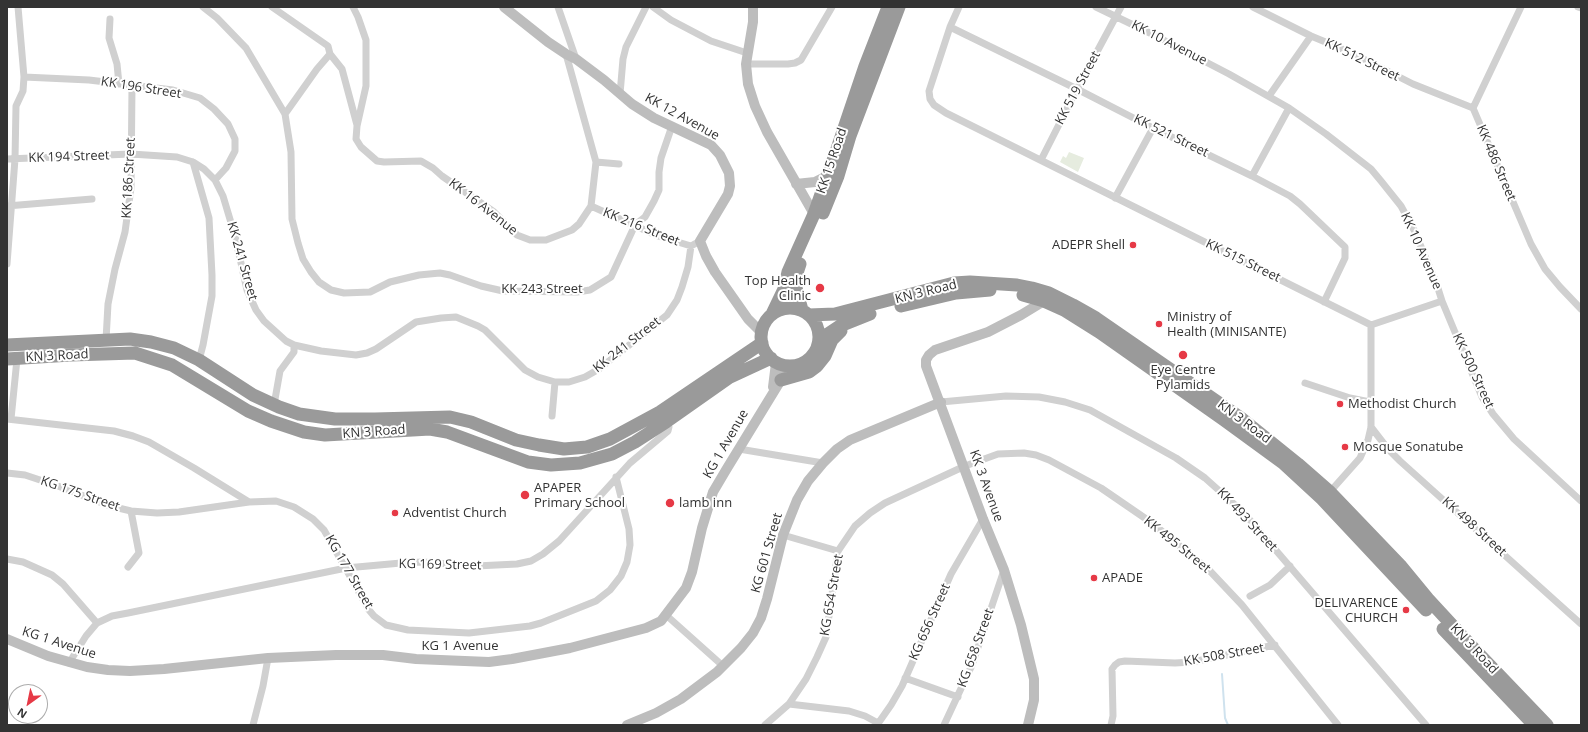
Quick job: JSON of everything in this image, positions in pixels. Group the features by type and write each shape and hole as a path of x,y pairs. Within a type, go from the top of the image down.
{"highway":[{"name":"KK 15 Road","path":"772,314 784,289 788,272 814,214 865,66 888,7"},
{"name":"KK 15 Road","path":"806,312 796,288 796,274 838,176 850,136 899,7"},
{"name":"KN 3 Road","path":"860,314 954,283 970,282 1017,285 1096,318 1241,418 1298,464 1469,658 1534,725"},
{"name":"KN 3 Road","path":"860,314 956,293 986,290 1046,297"},
{"path":"778,362 765,351 762,338 765,322 772,314 782,309 792,308 806,312 860,314"},
{"path":"728,373 778,362 803,364 817,350 819,340 819,331 816,322 806,312"},
{"path":"819,340 860,314"},
{"path":"781,380 809,372 817,366 825,356 832,340 839,332 852,324 860,314"},
{"path":"728,373 762,338"},
{"name":"KN 3 Road","path":"7,345 106,340 151,342 174,348 198,360 253,394 274,405 299,414 335,419 375,420 450,417 471,422 516,440 539,446 564,449 587,447 663,417"},
{"name":"KN 3 Road","path":"12,359 135,353 172,365 248,411 271,421 304,432 325,435 430,429 447,432 528,462 552,465 580,463 612,454 728,373"},
{"name":"KN 3 Road","path":"1326,495 1400,565 1428,599 1547,725"}],"street":[{"path":"7,264 10,206 16,159 16,106 23,91 24,77 18,7"},
{"path":"203,7 217,18 246,48 285,114 317,69 330,54"},
{"path":"272,7 328,46 330,54 342,69 357,126"},
{"name":"KK 16 Avenue","path":"352,7 358,17 366,40 366,86 357,126 356,139 361,147 377,161 421,161 494,212 517,235 530,240 546,240 572,230 579,224 590,206 596,162 566,54"},
{"name":"KK 12 Avenue","path":"504,7 566,54 576,59 632,104 654,118 711,146 720,155 726,164 729,173 730,186 728,194 696,244"},
{"path":"558,7 576,59"},
{"path":"620,94 622,59 626,47 646,7"},
{"path":"653,7 672,20 711,41 747,53"},
{"path":"753,7 753,22 746,64 748,84 755,106 767,132 814,214"},
{"path":"746,64 788,64 801,60 832,7"},
{"path":"950,27 959,7"},
{"name":"KK 10 Avenue","path":"1096,7 1222,70 1269,96 1326,134 1371,169 1401,206 1414,230 1436,282 1442,302 1371,325"},
{"name":"KK 519 Street","path":"1041,160 1077,88 1121,7"},
{"name":"KK 512 Street","path":"1252,7 1311,36 1352,53 1413,84 1473,108"},
{"name":"KK 486 Street","path":"1521,7 1473,108 1531,244 1545,269 1581,309"},
{"path":"110,19 109,38 117,64 119,84"},
{"name":"KK 521 Street","path":"950,27 1077,88 1152,128 1290,196 1345,247 1345,258 1324,302"},
{"name":"KK 515 Street","path":"950,27 930,91 930,99 934,105 946,113 1371,325"},
{"path":"1269,96 1311,36"},
{"name":"KK 196 Street","path":"24,77 89,80 172,90 200,98 214,109 228,124 235,139 235,151 226,168 215,180"},
{"name":"KK 186 Street","path":"106,340 108,304 115,269 125,232 131,188 132,86"},
{"path":"1252,176 1289,108"},
{"name":"KK 243 Street","path":"285,114 291,152 292,219 303,259 318,282 330,290 344,293 370,292 390,282 419,275 440,273 481,286 503,291 577,292 590,290 610,277 635,225 645,217 659,190 661,158 672,126"},
{"path":"1115,198 1152,128"},
{"name":"KK 194 Street","path":"7,159 131,154 176,157 193,162"},
{"path":"193,162 204,169 215,180"},
{"path":"193,162 209,218 212,275 212,296 203,345 198,360"},
{"path":"596,162 619,164"},
{"path":"796,184 815,182 827,176"},
{"name":"KK 241 Street","path":"215,180 223,196 235,236 247,290 256,310 264,322 286,341 294,345 320,351 356,355 367,353 376,349 416,322 456,317 485,330 525,370 538,377 555,382 569,382 585,377 599,369 667,315 677,300 696,244"},
{"path":"10,206 92,200"},
{"name":"KK 216 Street","path":"590,206 658,236 696,244"},
{"path":"696,244 706,256 715,272 762,338"},
{"path":"1021,315 1028,296"},
{"name":"KK 3 Avenue","path":"1028,725 1034,700 1034,679 1021,625 1004,570 926,366 926,360 928,355 935,350 988,332 1021,315 1046,297"},
{"name":"KK 500 Street","path":"1442,302 1482,397 1493,414 1514,439 1581,501"},
{"path":"1326,495 1360,458 1368,440 1371,426 1370,402 1372,392 1371,325"},
{"path":"274,405 280,371 294,352 294,345"},
{"path":"12,359 9,419 114,431 133,436 149,442 249,502"},
{"name":"KG 1 Avenue","path":"7,639 69,663 108,670 130,671 268,658 336,655 383,655 416,659 489,662 570,648 638,630 661,621 686,588 692,572 702,528 714,492 781,380 778,362"},
{"name":"KG 1 Avenue","path":"770,397 778,362"},
{"path":"552,416 555,382"},
{"path":"1305,382 1350,398 1370,402"},
{"name":"KK 493 Street","path":"941,402 1006,396 1039,397 1065,402 1090,410 1152,444 1205,478 1243,512 1426,725"},
{"name":"KG 601 Street","path":"627,725 656,713 681,699 723,666 741,648 753,633 761,618 783,535 797,500 808,481 823,463 850,440 941,402"},
{"name":"KG 169 Street","path":"69,663 86,636 97,623 112,616 346,568 424,562 476,566 517,564 531,561 543,554 559,541 616,477 630,463 668,431 669,428 663,417"},
{"name":"KK 498 Street","path":"1371,426 1388,449 1400,461 1581,624"},
{"path":"739,449 823,463"},
{"name":"KK 495 Street","path":"965,466 998,454 1024,453 1036,455 1049,460 1101,488 1152,523 1209,570 1242,604 1338,725"},
{"name":"KG 654 Street","path":"765,725 790,704 806,679 826,637 838,551 855,526 885,503 965,466"},
{"name":"KG 175 Street","path":"7,473 25,475 110,506 131,511 157,513 179,512 249,502"},
{"name":"KG 177 Street","path":"249,502 276,501 294,507 314,519 324,530 369,610 386,625 408,630 468,633 514,628 542,623 596,601 610,590 621,576 627,562 630,545 629,534 616,477"},
{"path":"128,567 139,553 131,511"},
{"name":"KG 656 Street","path":"878,724 891,705 905,678 951,574 983,518"},
{"path":"783,535 838,551"},
{"path":"7,559 23,562 52,575 63,584 97,623"},
{"path":"1250,596 1270,585 1290,566"},
{"name":"KG 658 Street","path":"944,725 972,665 1004,570"},
{"path":"666,615 723,666"},
{"name":"KK 508 Street","path":"1111,725 1113,716 1112,669 1119,662 1192,662 1275,645"},
{"path":"253,725 263,686 268,658"},
{"path":"905,678 958,697"},
{"path":"790,704 849,711 865,716 878,724"}],"shaded area":[{"path":"1069,152 1084,158 1078,172 1060,162 1063,156 1066,158"}],"waterway":[{"path":"1222,674 1225,718 1228,725"}],"place":[{"name":"ADEPR Shell","path":"1133,245"},
{"name":"Top Health Clinic","path":"820,288"},
{"name":"Ministry of Health (MINISANTE)","path":"1159,324"},
{"name":"Eye Centre Pylamids","path":"1183,355"},
{"name":"Methodist Church","path":"1340,404"},
{"name":"Mosque Sonatube","path":"1345,447"},
{"name":"APAPER Primary School","path":"525,495"},
{"name":"lamb inn","path":"670,503"},
{"name":"Adventist Church","path":"395,513"},
{"name":"APADE","path":"1094,578"},
{"name":"DELIVARENCE CHURCH","path":"1406,610"}]}
